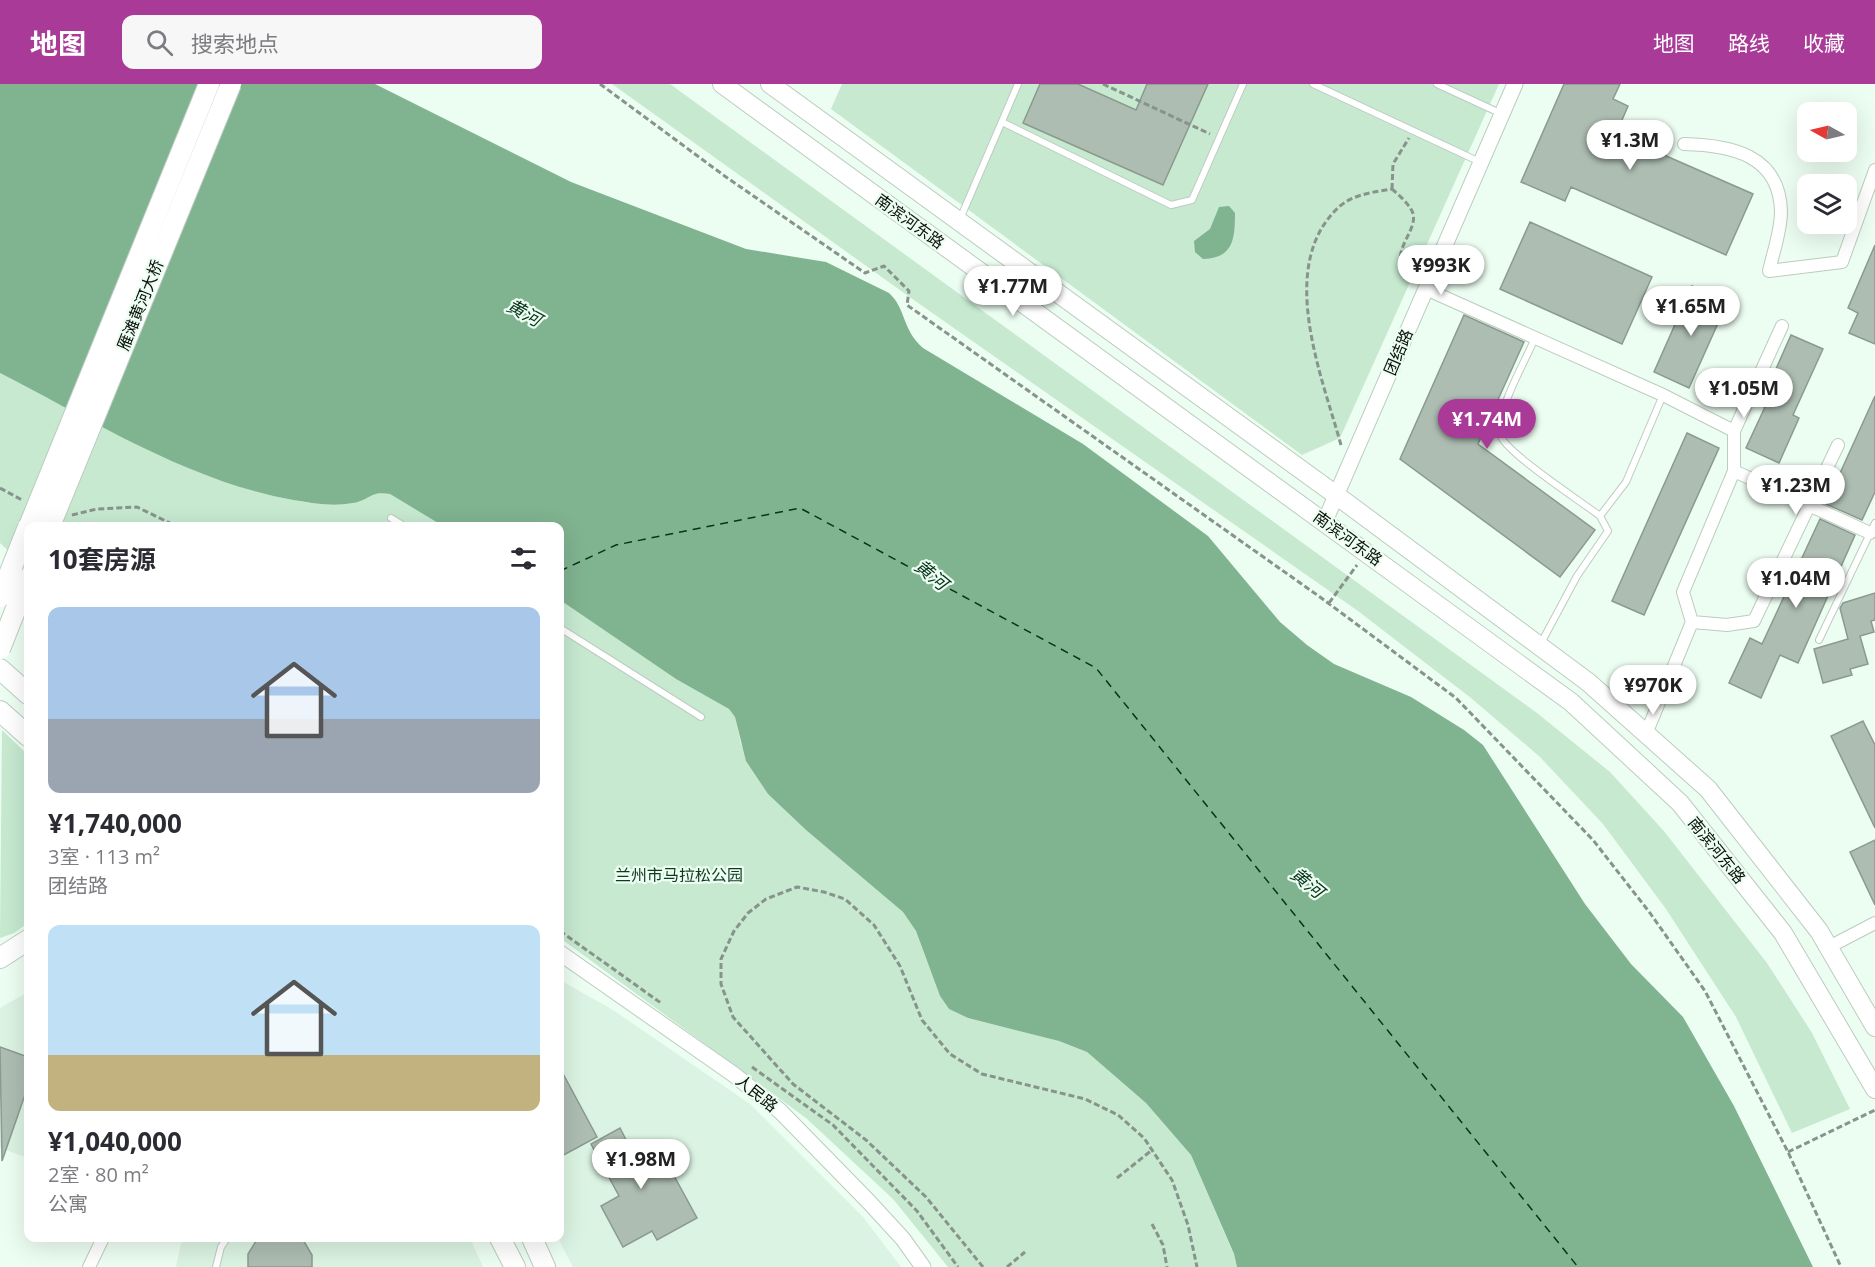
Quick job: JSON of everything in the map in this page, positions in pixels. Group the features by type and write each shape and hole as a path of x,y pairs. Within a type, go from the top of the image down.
{"main road":[{"name":"雁滩黄河大桥","path":"31,522 209,84"},
{"name":"雁滩黄河大桥","path":"58,521 231,84"},
{"name":"南滨河东路","path":"722,84 1571,702 1680,803 1784,933 1873,1082"},
{"name":"南滨河东路","path":"770,84 1336,495 1588,682 1708,789 1819,931 1875,1027"},
{"name":"雁滩黄河大桥","path":"0,597 24,539"},
{"path":"0,649 24,588"},
{"path":"0,669 24,690"},
{"path":"0,711 24,732"},
{"path":"0,958 24,943"},
{"path":"502,1242 515,1267"},
{"path":"534,1242 545,1267"}],"street":[{"name":"团结路","path":"1325,521 1515,84"},
{"path":"1684,144 1733,149 1758,160 1777,186 1781,213 1769,271 1842,262 1875,171"},
{"path":"1426,289 1663,395 1734,431"},
{"path":"1646,734 1692,622 1683,592 1734,471 1734,431 1782,326"},
{"path":"1692,622 1727,625 1754,621 1838,445"},
{"path":"1734,471 1809,506 1872,528"},
{"path":"1829,947 1875,923"},
{"name":"人民路","path":"564,956 733,1074 780,1111 870,1202 903,1239 923,1267"},
{"path":"89,1267 101,1242"}],"lane":[{"path":"959,222 1018,84"},
{"path":"1002,122 1171,205 1192,200 1243,84"},
{"path":"1313,84 1481,163"},
{"path":"1437,84 1502,114"},
{"path":"1535,338 1501,418 1500,436 1513,452 1600,516 1608,531 1577,576 1539,646"},
{"path":"1600,516 1626,482 1663,395"},
{"path":"391,518 398,522"},
{"path":"1819,640 1872,528"},
{"path":"564,631 701,717"},
{"path":"216,1267 224,1242"}],"path":[{"path":"1105,84 1219,138"},
{"path":"602,85 726,177 865,273 884,266 909,291 907,305 1320,597 1456,698 1593,840 1705,991 1788,1152 1841,1267"},
{"path":"1413,131 1393,164 1392,189 1412,212 1413,220 1400,260 1404,273 1426,289"},
{"path":"1348,468 1308,331 1305,306 1309,266 1325,224 1341,205 1358,196 1392,189"},
{"path":"0,488 28,503"},
{"path":"58,521 96,509 137,507 168,522"},
{"path":"983,1267 926,1197 866,1140 793,1084 733,1017 721,984 721,959 734,931 766,898 797,887 825,892 845,899 874,925 900,966 922,1020 950,1054 982,1074 1085,1099 1118,1115 1144,1138 1173,1180 1188,1225 1197,1267"},
{"path":"1788,1152 1875,1110"},
{"path":"1117,1178 1152,1150"},
{"path":"1152,1224 1163,1245 1167,1267"},
{"path":"1007,1267 1025,1252"}],"shaded area":[{"path":"564,982 613,1010 750,1104 863,1217 901,1267 573,1267 560,1242 564,1242"},
{"path":"24,994 24,1157 0,1148 0,1008"},
{"path":"183,1242 472,1242 483,1267 176,1267"}],"green space":[{"path":"612,84 670,84 1537,713 1610,772 1663,830 1767,963 1812,1033 1850,1109 1792,1133 1736,1017 1666,909 1603,824 1540,757 1471,698 1358,611 911,298"},
{"path":"842,84 1499,84 1340,438 1302,455 831,109"},
{"path":"0,373 142,447 179,464 254,491 293,500 336,505 385,493 436,522 24,522 24,565 0,543"},
{"name":"兰州市马拉松公园","path":"564,603 676,679 729,709 735,717 741,744 768,794 806,830 903,912 916,931 940,996 949,1009 968,1018 1059,1041 1087,1052 1146,1103 1191,1155 1237,1267 948,1267 893,1199 806,1118 564,941"},
{"path":"2,730 24,751 24,926 14,933 0,938"}],"water":[{"name":"黄河","path":"0,84 375,84 571,182 746,249 826,262 889,293 899,305 911,334 923,348 1083,444 1208,536 1280,622 1307,645 1334,664 1411,697 1464,730 1483,745 1585,904 1631,964 1683,1017 1734,1106 1813,1267 1237,1267 1234,1254 1191,1155 1146,1103 1087,1052 1059,1041 968,1018 949,1009 940,996 916,931 903,912 806,830 768,794 746,761 735,717 729,709 676,679 564,603 564,522 436,522 390,494 378,493 358,502 330,505 254,491 216,479 142,447 0,373"},
{"path":"1229,206 1235,213 1233,239 1230,246 1221,255 1203,259 1195,252 1194,241 1210,229 1219,207"}],"building":[{"path":"1040,84 1078,84 1136,110 1147,84 1208,84 1163,185 1023,123"},
{"path":"1564,84 1620,84 1613,99 1628,106 1616,134 1753,194 1726,255 1571,187 1565,201 1521,182"},
{"path":"1530,222 1652,277 1622,344 1500,289"},
{"path":"1875,245 1875,344 1849,333 1858,313 1848,308"},
{"path":"1692,286 1727,303 1689,388 1654,372"},
{"path":"1464,315 1524,342 1478,444 1595,530 1560,577 1400,459"},
{"path":"1791,335 1823,349 1793,415 1799,418 1779,463 1746,448 1765,407 1760,405"},
{"path":"1875,396 1875,492 1862,520 1826,504"},
{"path":"1687,433 1719,448 1644,615 1612,601"},
{"path":"1820,519 1855,535 1798,663 1780,655 1761,698 1729,683 1750,638 1762,644"},
{"path":"1875,593 1875,620 1871,621 1874,632 1860,636 1868,664 1850,669 1852,675 1823,683 1814,649 1848,639 1840,608 1843,603"},
{"path":"1863,721 1875,745 1875,828 1831,736"},
{"path":"1875,840 1875,905 1850,852"},
{"path":"0,1047 24,1056 24,1098 2,1161"},
{"path":"564,1075 597,1137 564,1155"},
{"path":"620,1128 633,1153 655,1141 697,1218 657,1240 652,1231 623,1247 601,1206 619,1196 591,1144"},
{"path":"256,1242 304,1242 312,1255 312,1267 248,1267 248,1254"}],"ferry route":[{"path":"564,569 616,545 800,508 1096,668 1578,1267"}]}
